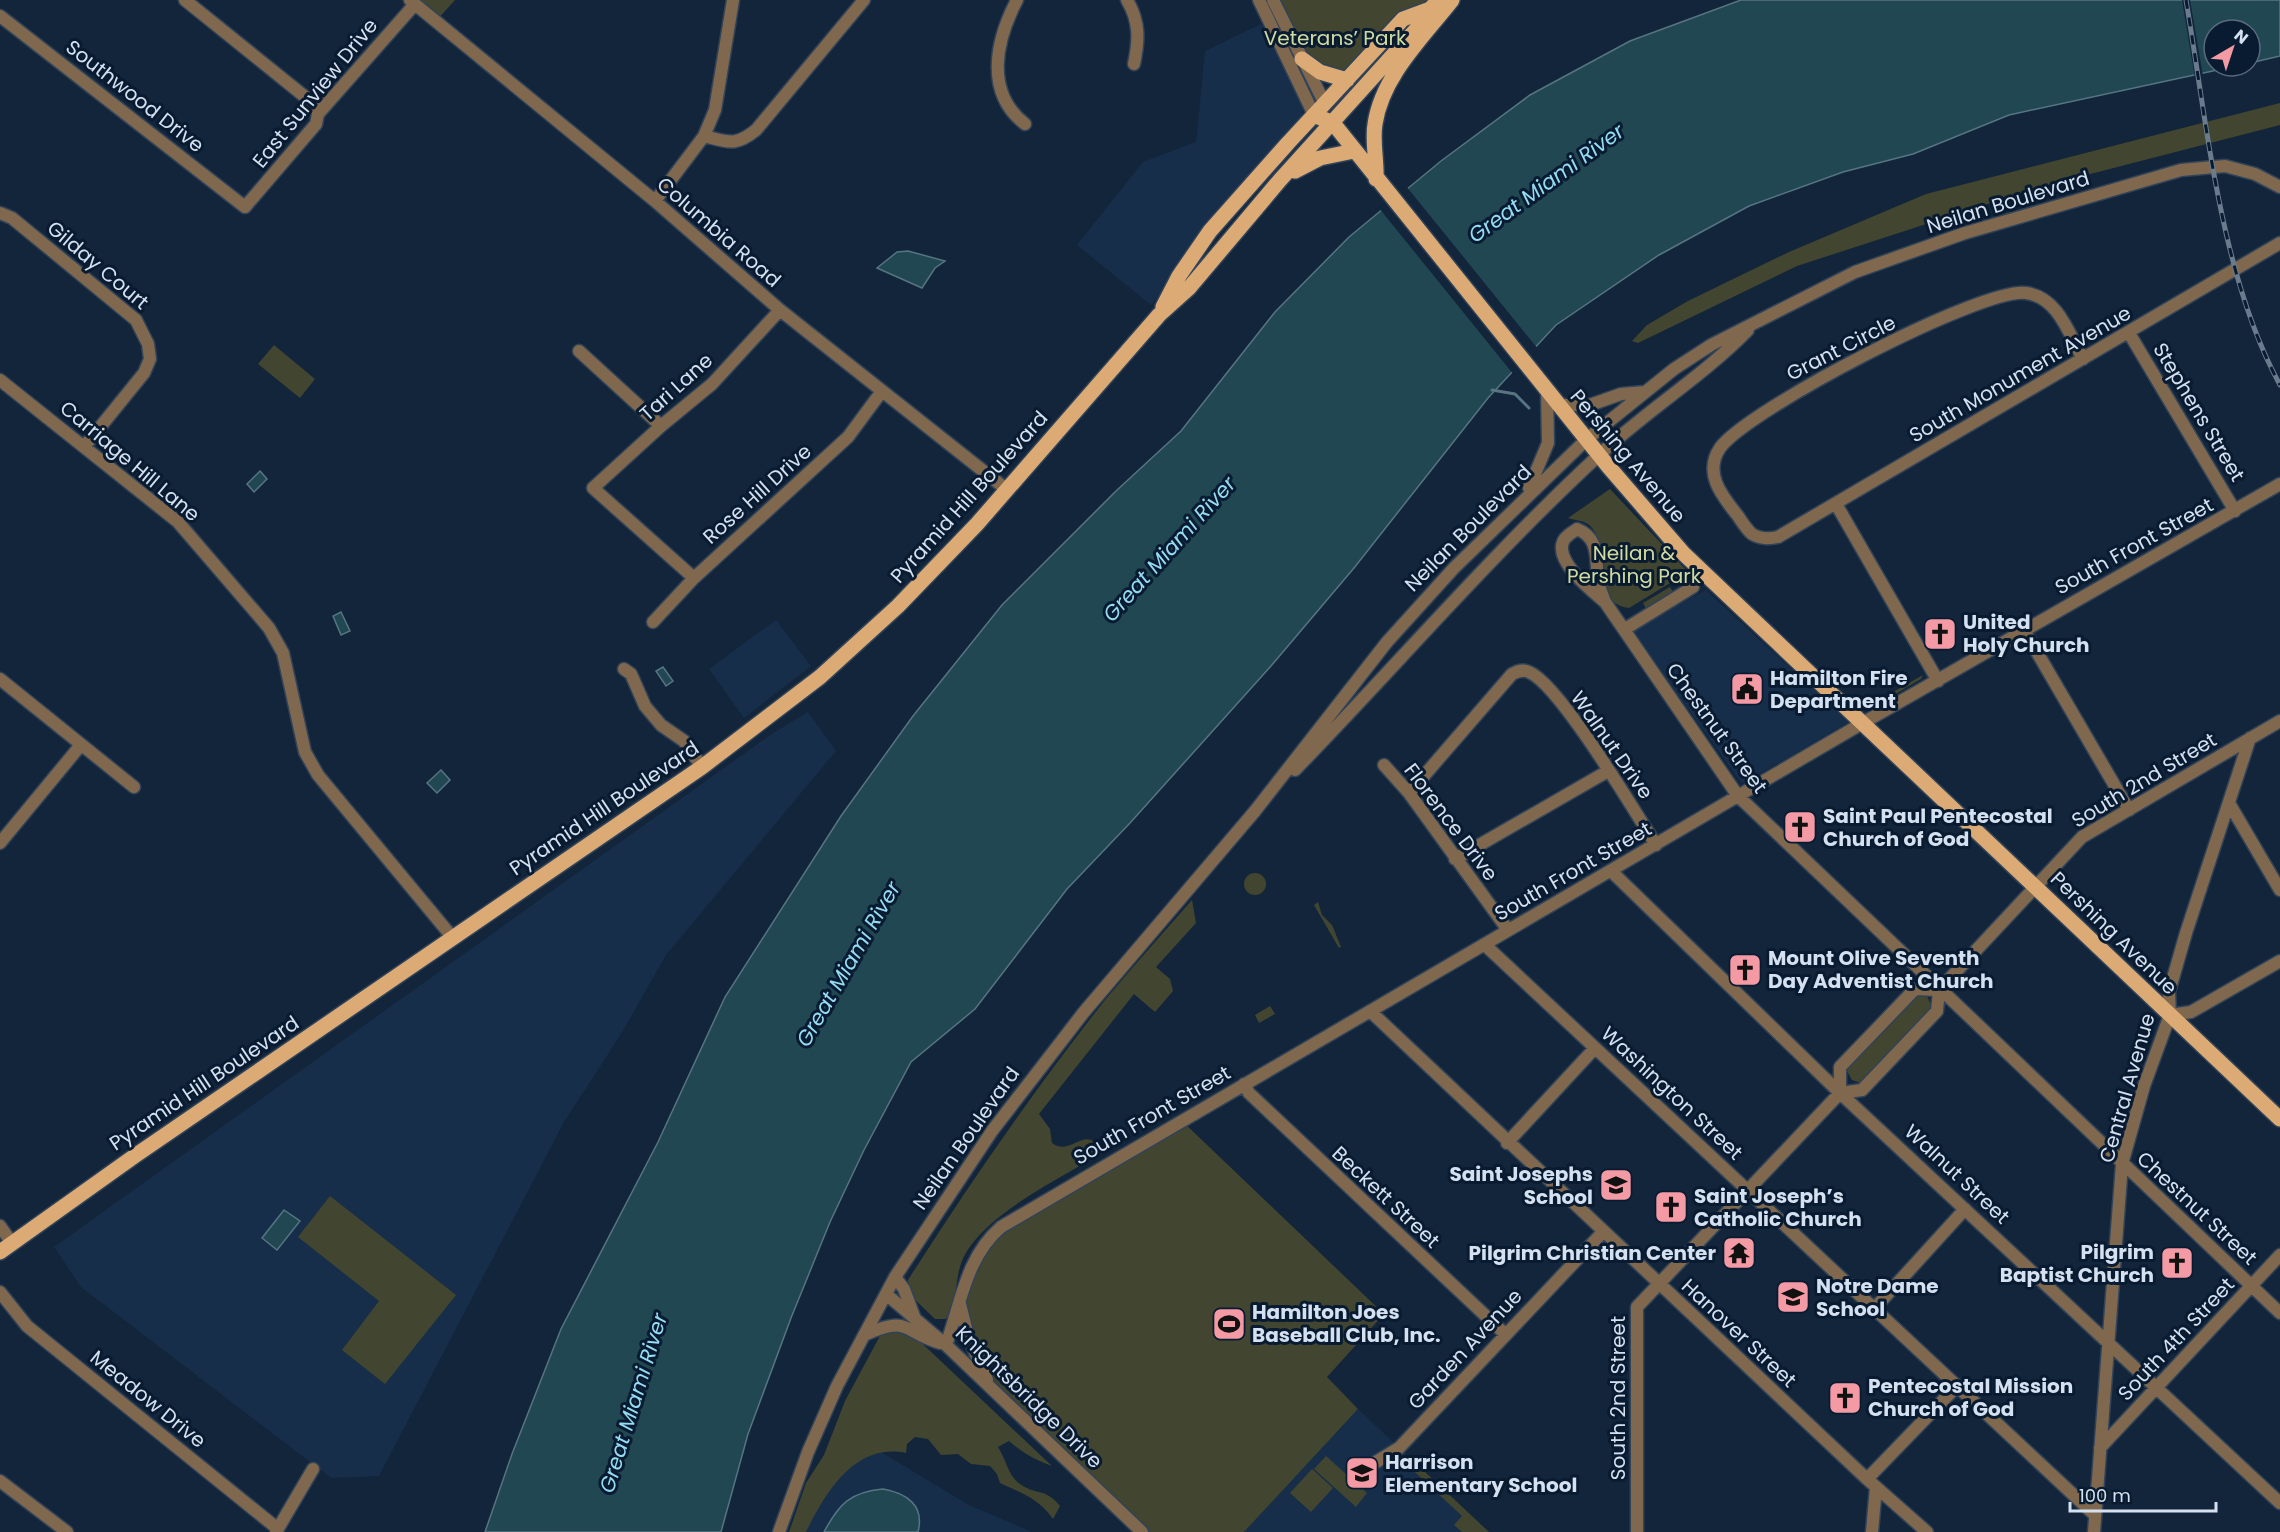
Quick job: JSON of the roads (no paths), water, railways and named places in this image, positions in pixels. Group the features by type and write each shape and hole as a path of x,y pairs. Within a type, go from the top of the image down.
{"main road":[{"path":"1377,179 1374,135 1376,115 1392,77 1452,0"},
{"name":"Pyramid Hill Boulevard","path":"1159,315 1179,276 1210,231 1403,19 1435,5"},
{"name":"Pyramid Hill Boulevard","path":"6,1247 702,767 820,677 860,642 939,565 1159,315 1189,288 1280,180 1422,24 1435,5"},
{"path":"1302,59 1320,72 1347,80"},
{"path":"1325,104 1332,123"},
{"path":"1314,116 1332,123"},
{"name":"Pershing Avenue","path":"1332,123 1558,405 1683,553 2280,1119"},
{"path":"1280,180 1312,161 1354,151"}],"street":[{"path":"185,0 314,104 318,114"},
{"path":"655,201 704,136 715,110 733,0"},
{"path":"704,136 730,143 743,140 756,130 864,0"},
{"path":"1017,0 1007,19 997,48 998,72 1002,94 1011,113 1025,124"},
{"path":"1128,0 1136,15 1140,40 1134,64"},
{"path":"1259,0 1314,116"},
{"path":"1273,0 1325,104"},
{"name":"East Sunview Drive","path":"245,207 316,124 318,114 412,2"},
{"name":"Columbia Road","path":"412,2 655,201 780,310 1006,489"},
{"name":"Southwood Drive","path":"0,16 245,207"},
{"name":"Neilan Boulevard","path":"779,1532 808,1452 837,1386 895,1277 961,1176 1054,1049 1255,811 1387,642 1454,568 1524,497 1587,439 1644,392 1711,345 1855,272 1965,233 2181,170 2225,166 2255,174 2280,187"},
{"name":"Gilday Court","path":"0,213 12,218 136,320 148,344 150,359 144,373 84,447"},
{"name":"South Monument Avenue","path":"1779,537 2280,243"},
{"name":"Grant Circle","path":"1779,537 1768,539 1751,533 1715,485 1715,460 1731,435 1828,373 1980,303 2013,293 2037,296 2055,308 2083,359"},
{"name":"Tari Lane","path":"694,578 593,488 661,426 712,384 780,310"},
{"name":"Neilan Boulevard","path":"1255,811 1534,517 1599,455 1668,396 1732,346 1755,322"},
{"name":"Stephens Street","path":"2129,333 2235,511"},
{"path":"579,351 661,426"},
{"name":"Carriage Hill Lane","path":"0,380 178,522 269,628 283,653 305,752 318,775 453,938"},
{"path":"1524,497 1546,452 1547,390"},
{"name":"Rose Hill Drive","path":"653,622 694,578 848,437 882,391"},
{"path":"1558,405 1590,405 1621,394 1644,392"},
{"name":"South Front Street","path":"946,1345 977,1254 987,1239 1001,1227 1862,723 2280,484"},
{"path":"1836,504 1938,681"},
{"name":"Chestnut Street","path":"1605,602 1599,583 1594,543 1588,534 1577,530 1565,537 1562,554 1576,576 1605,602 1625,629 1738,796 2280,1313"},
{"path":"1625,629 1693,587"},
{"path":"2024,630 2129,810"},
{"path":"624,669 631,674 645,706 661,724 684,741 702,767"},
{"name":"Walnut Drive","path":"1409,793 1512,674 1522,670 1531,672 1554,696 1587,738 1656,845"},
{"path":"0,679 80,746 134,787"},
{"name":"South 2nd Street","path":"1637,1532 1637,1307 1840,1093 1862,1090 1937,1011 1939,990 2082,837 2280,721"},
{"name":"Central Avenue","path":"2094,1532 2122,1164 2144,1086 2170,1015 2169,992 2250,738"},
{"path":"0,843 80,746"},
{"name":"Florence Drive","path":"1384,765 1409,793 1508,930"},
{"path":"1455,859 1608,771"},
{"path":"2229,803 2280,890"},
{"name":"Walnut Street","path":"1611,871 1840,1093 2107,1339 2280,1503"},
{"name":"Washington Street","path":"1485,945 2095,1515"},
{"path":"2170,1015 2191,1012 2280,961"},
{"path":"1840,1093 1840,1067 1878,1027 1915,989 1939,990"},
{"name":"Hanover Street","path":"1370,1011 1507,1143 1872,1483 1928,1532"},
{"path":"1507,1143 1595,1048"},
{"name":"Beckett Street","path":"1244,1084 1249,1093 1302,1145 1506,1334"},
{"path":"1874,1309 1965,1209"},
{"path":"0,1226 6,1247"},
{"name":"Garden Avenue","path":"1376,1462 1399,1448 1603,1232"},
{"name":"South 4th Street","path":"2100,1448 2280,1255"},
{"path":"895,1277 904,1289 914,1318"},
{"name":"Meadow Drive","path":"0,1292 27,1326 277,1530"},
{"name":"Knightsbridge Drive","path":"886,1294 946,1345 1142,1532"},
{"path":"960,1304 968,1336 990,1387"},
{"path":"864,1335 884,1327 906,1326 925,1338 946,1345"},
{"path":"1872,1532 1872,1483 1956,1387"},
{"path":"277,1530 313,1469"},
{"path":"0,1481 67,1532"}],"water":[{"name":"Great Miami River","path":"1741,0 2280,0 2280,56 2262,60 2262,18 2202,18 2202,73 2009,115 1913,154 1843,172 1749,206 1659,255 1556,325 1488,398 1354,568 1271,666 1130,823 1067,889 975,1009 911,1062 864,1150 830,1222 791,1318 748,1434 721,1532 485,1532 512,1454 561,1329 658,1142 725,997 841,816 913,716 1002,605 1116,491 1181,431 1275,312 1349,237 1441,161 1530,95 1630,41"},
{"path":"908,251 945,261 935,268 922,288 877,268 897,252"},
{"path":"260,471 267,479 254,492 247,484"},
{"path":"341,612 350,631 341,635 333,616"},
{"path":"663,667 673,681 666,686 656,671"},
{"path":"441,770 450,780 437,793 427,783"},
{"path":"284,1210 300,1221 277,1250 262,1238"},
{"path":"883,1489 906,1497 912,1502 919,1514 918,1532 824,1532 835,1514 847,1501 862,1493"}],"waterway":[{"path":"1492,390 1515,394 1529,408"}],"railway":[{"path":"2186,0 2209,147 2229,247 2243,296 2260,342 2280,385"}],"place":[{"name":"United Holy Church","path":"1940,634"},
{"name":"Hamilton Fire Department","path":"1747,689"},
{"name":"Saint Paul Pentecostal Church of God","path":"1800,827"},
{"name":"Mount Olive Seventh Day Adventist Church","path":"1745,970"},
{"name":"Saint Josephs School","path":"1616,1185"},
{"name":"Saint Joseph’s Catholic Church","path":"1671,1207"},
{"name":"Pilgrim Christian Center","path":"1739,1253"},
{"name":"Pilgrim Baptist Church","path":"2177,1263"},
{"name":"Notre Dame School","path":"1793,1297"},
{"name":"Hamilton Joes Baseball Club, Inc.","path":"1229,1324"},
{"name":"Pentecostal Mission Church of God","path":"1845,1398"},
{"name":"Harrison Elementary School","path":"1362,1473"}],"park label":[{"name":"Veterans’ Park","path":"1335,38"},
{"name":"Neilan & Pershing Park","path":"1634,564"}]}
